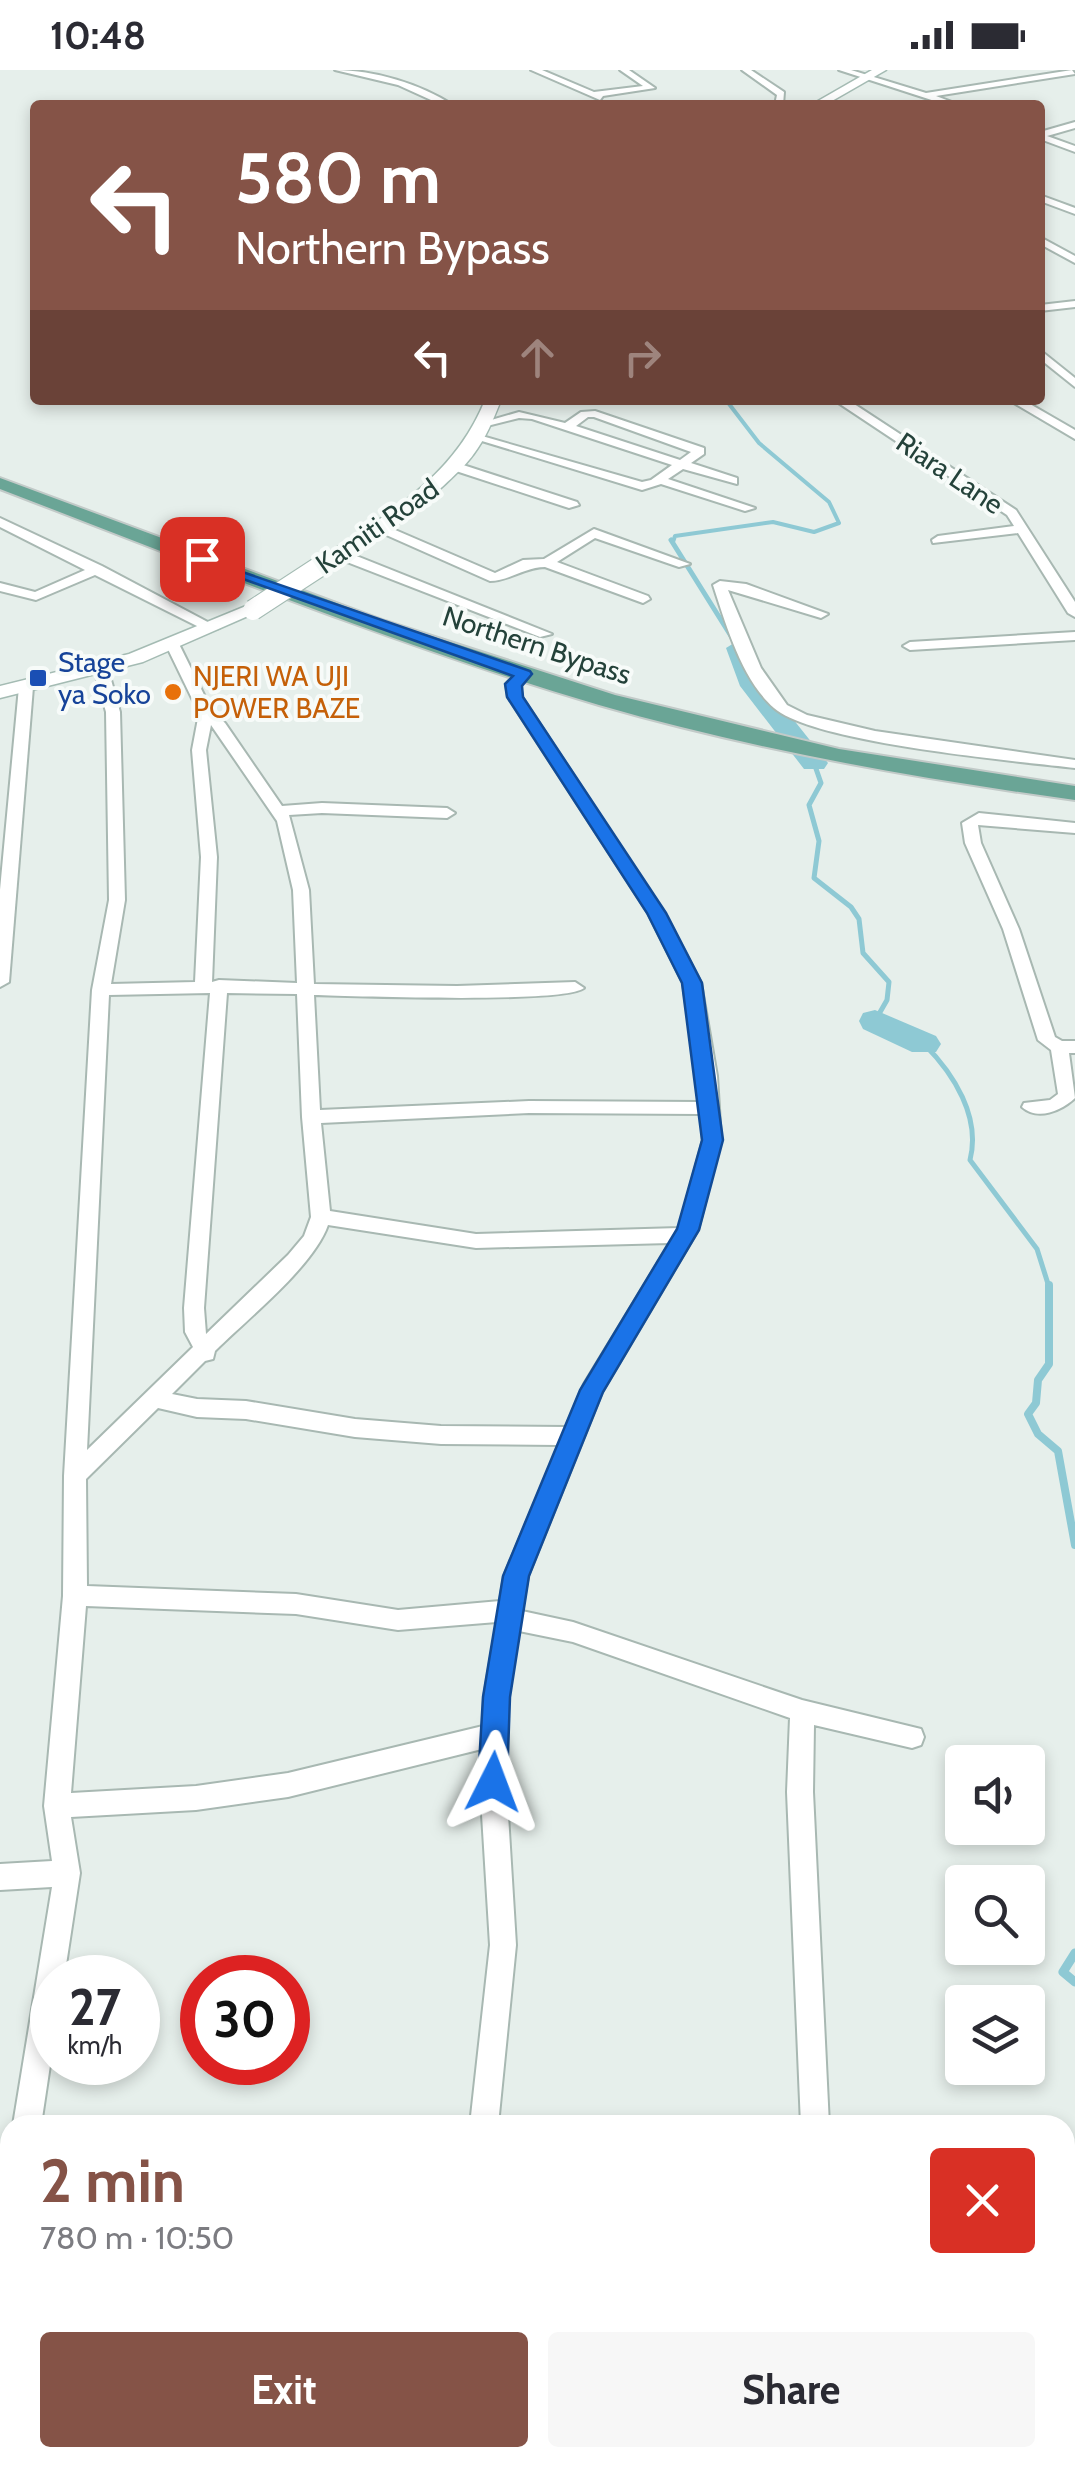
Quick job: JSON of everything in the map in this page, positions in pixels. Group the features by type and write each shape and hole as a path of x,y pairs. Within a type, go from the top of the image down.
{"main road":[{"path":"825,100 880,70"},
{"name":"Kamiti Road","path":"0,692 101,669 173,645 253,610 378,527 457,467 482,431 492,405"},
{"name":"Northern Bypass","path":"0,483 366,621 524,674 832,756 1075,794"}],"street":[{"path":"338,70 376,77 437,100"},
{"path":"376,77 410,70"},
{"path":"535,70 604,100"},
{"path":"590,94 651,88 624,70"},
{"path":"746,70 777,89 778,100"},
{"path":"843,70 863,80 942,100"},
{"path":"928,95 1075,72"},
{"path":"1045,134 1075,125"},
{"path":"1045,137 1075,148"},
{"path":"1045,200 1075,211"},
{"path":"1045,243 1075,260"},
{"path":"1045,308 1074,311"},
{"path":"1045,357 1072,377"},
{"path":"482,431 522,414 530,405"},
{"name":"Riara Lane","path":"848,405 1006,509 1024,529 1075,613"},
{"path":"1024,405 1075,435"},
{"path":"522,414 733,481"},
{"path":"482,431 638,486 659,480 699,448 594,414 585,414 568,426"},
{"path":"457,467 573,505"},
{"path":"659,480 749,508"},
{"path":"0,522 212,628"},
{"path":"378,527 495,578 528,563 547,563 643,599"},
{"path":"938,540 1024,529"},
{"path":"547,563 594,533 684,564"},
{"path":"332,559 545,634"},
{"path":"0,587 36,596 97,569"},
{"path":"822,614 741,588 720,586 763,682 784,710 856,731 1075,764"},
{"path":"910,646 1075,636"},
{"path":"75,1476 206,1353 295,1260 312,1239 321,1217 301,890 292,836 220,726 206,713 173,645"},
{"path":"29,2115 68,1873 57,1806 75,1596 75,1476 101,990 117,900 113,712 101,669"},
{"path":"485,2115 503,1945 493,1782 495,1734 507,1615 516,1576 592,1390 685,1235 704,1184 712,1140 711,1108 692,983 656,913 515,697 514,684 524,674"},
{"path":"0,982 26,687"},
{"path":"206,713 198,750 209,858 211,985 194,1308 195,1332 206,1353"},
{"path":"278,811 322,808 447,813"},
{"path":"1031,1107 1054,1106 1067,1096 1067,1047 1047,1040 1010,929 973,844 970,823 979,818 1075,828"},
{"path":"101,990 211,985 472,994 575,988"},
{"path":"312,1117 529,1107 711,1108"},
{"path":"321,1217 476,1240 685,1235"},
{"path":"158,1398 197,1408 246,1410 355,1428 442,1435 571,1436"},
{"path":"75,1596 296,1604 398,1620 507,1615 573,1632 802,1711 912,1737"},
{"path":"802,1711 800,1792 814,2115"},
{"path":"57,1806 196,1798 288,1785 495,1734"},
{"path":"0,1877 68,1873"}],"waterway":[{"path":"673,542 675,536 773,522 814,532 839,523 829,502 759,443 730,405"},
{"path":"671,540 736,644"},
{"path":"739,648 753,686 814,763"},
{"path":"814,763 821,783 809,805 819,841 814,878 851,907 859,919 863,953 889,982 887,1000 875,1021"},
{"path":"875,1021 924,1044"},
{"path":"924,1044 955,1083 968,1112 972,1128 970,1160 1037,1249 1049,1287"},
{"path":"1049,1287 1049,1364 1038,1380 1036,1403 1028,1414 1038,1434 1058,1451 1075,1545"},
{"path":"1075,1953 1063,1972 1075,1982"}],"place":[{"name":"Stage ya Soko","path":"38,678"},
{"name":"NJERI WA UJI POWER BAZE","path":"173,692"}],"route":[{"path":"202,559 366,621 524,674 514,684 515,697 560,760 656,913 692,983 711,1108 712,1140 704,1184 688,1230 592,1390 516,1576 496,1697 493,1782"}]}
